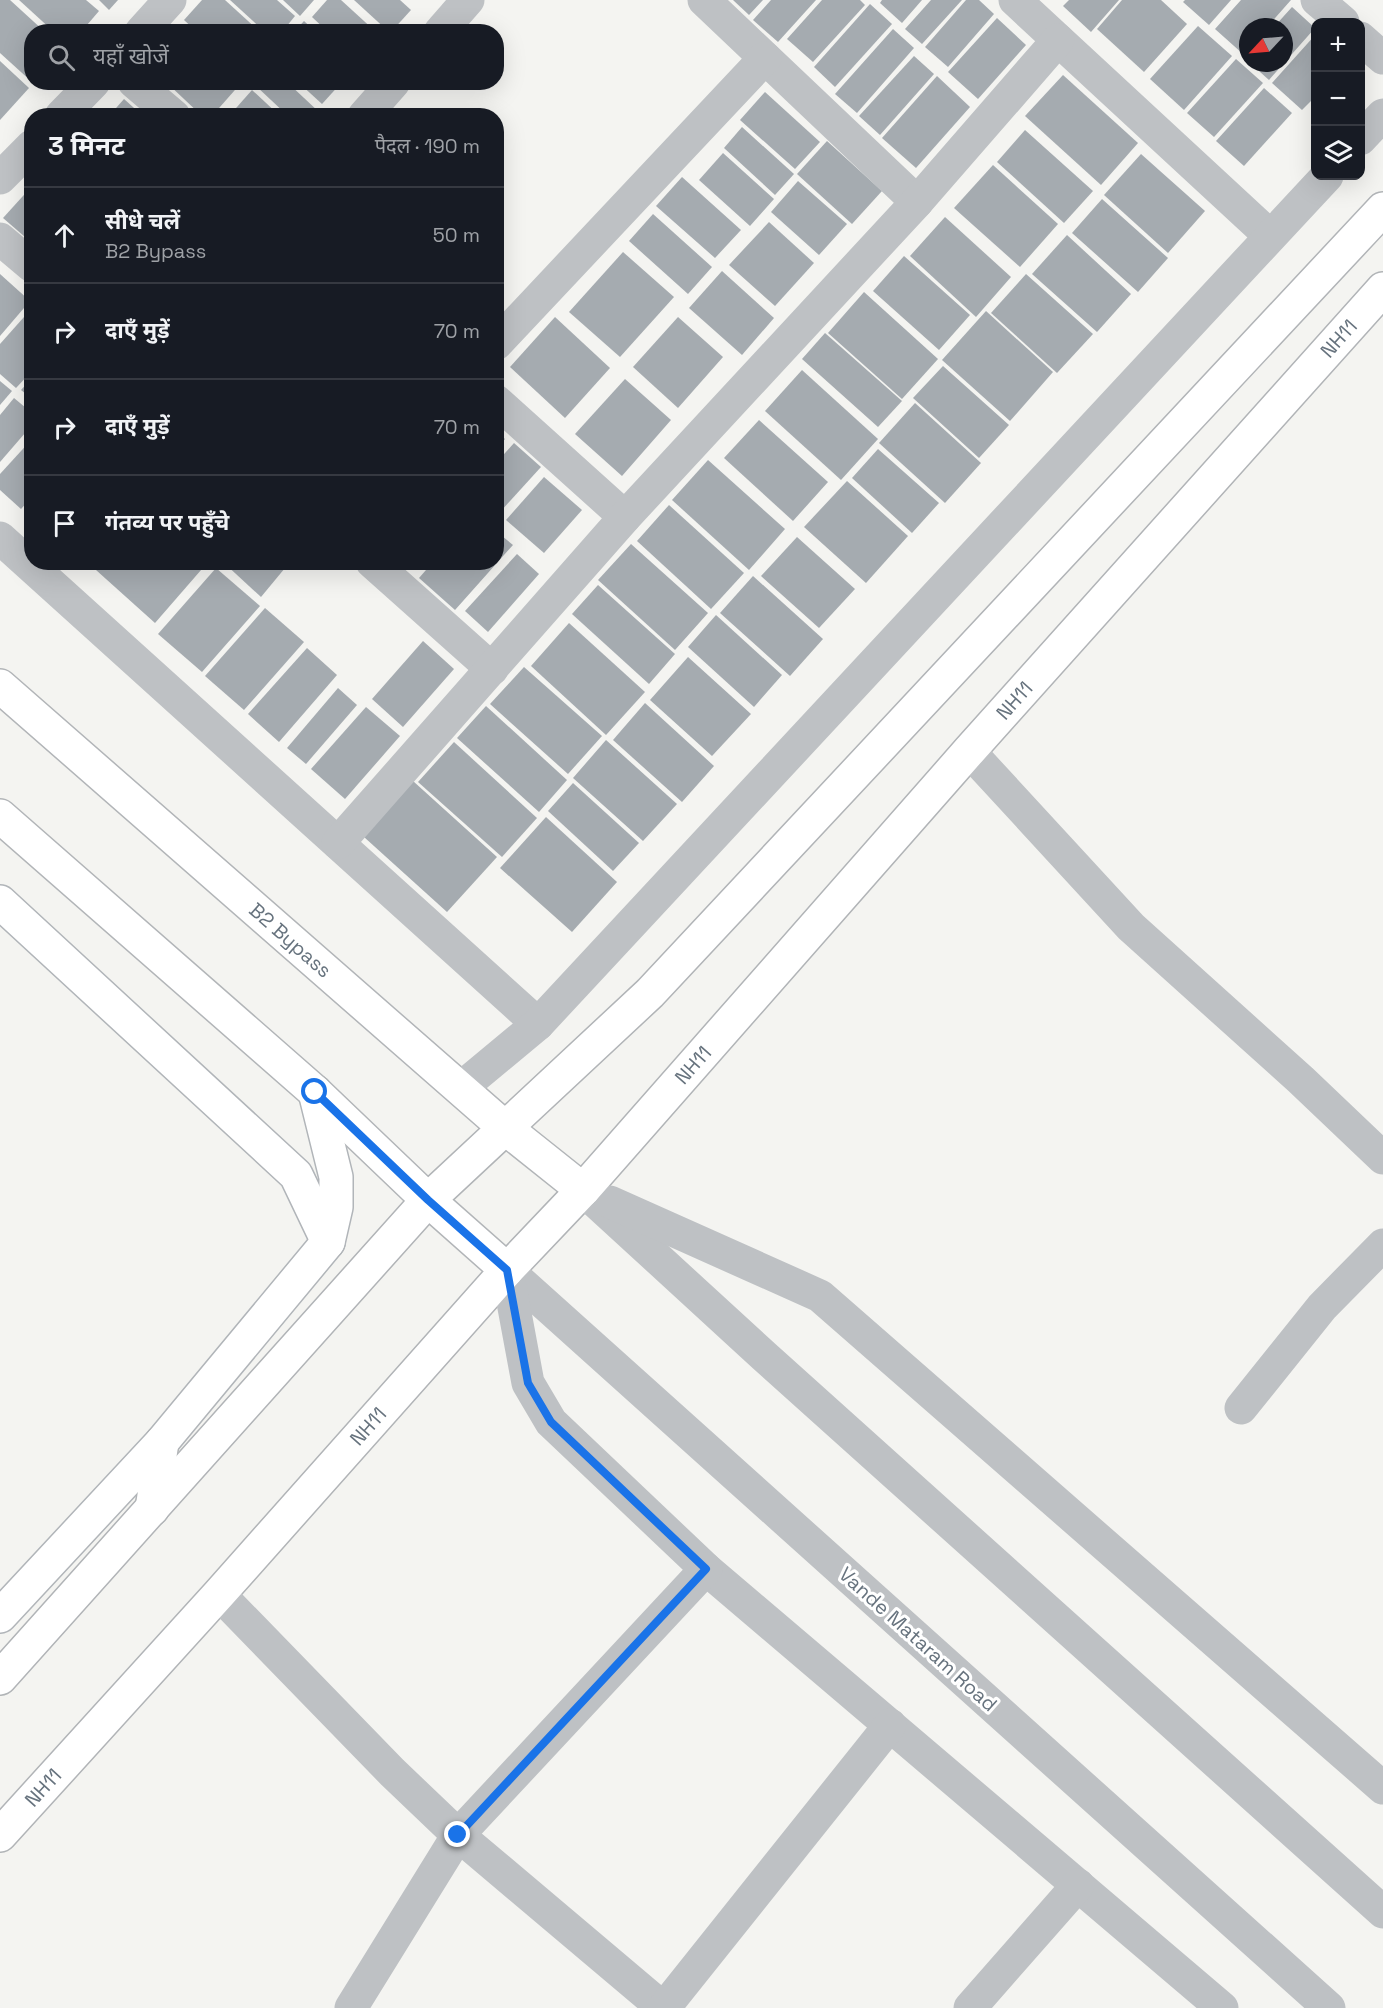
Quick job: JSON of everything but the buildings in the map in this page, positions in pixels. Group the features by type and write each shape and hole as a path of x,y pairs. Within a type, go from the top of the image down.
{"main road":[{"path":"0,1678 428,1200 650,993 1383,209"},
{"name":"NH11","path":"0,1835 219,1594 507,1270 583,1190 969,751 1382,293"},
{"name":"B2 Bypass","path":"0,686 504,1127 583,1190"},
{"path":"0,816 315,1092 428,1200 507,1270"},
{"path":"0,902 296,1175 328,1242"},
{"path":"0,1614 162,1442 328,1242 336,1207 336,1177 315,1092"},
{"path":"152,1509 162,1442"}],"street":[{"path":"148,24 170,0"},
{"path":"447,24 468,0"},
{"path":"704,0 917,201"},
{"path":"1015,0 1270,236"},
{"path":"1317,0 1337,18"},
{"path":"338,843 625,517 917,201 1058,40"},
{"path":"1365,42 1383,58"},
{"path":"504,335 765,57"},
{"path":"69,108 86,90"},
{"path":"143,90 165,108"},
{"path":"371,108 387,90"},
{"path":"1365,134 1383,115"},
{"path":"0,178 24,154"},
{"path":"461,1088 538,1024 1323,180"},
{"path":"0,239 24,259"},
{"path":"504,408 625,517"},
{"path":"0,538 24,560"},
{"path":"35,570 538,1024"},
{"path":"381,570 492,669"},
{"path":"969,751 1131,927 1301,1080 1383,1158"},
{"path":"583,1190 820,1296 1383,1788"},
{"path":"583,1190 764,1356 1383,1912"},
{"path":"1241,1408 1322,1307 1383,1245"},
{"path":"507,1270 528,1383 551,1422 706,1569 1222,2008"},
{"name":"Vande Mataram Road","path":"507,1270 1329,2008"},
{"path":"351,2008 458,1835 706,1569"},
{"path":"219,1594 392,1772 458,1835 663,2008 890,1725"},
{"path":"0,1614 30,1645"},
{"path":"970,2008 1078,1885"}],"route":[{"path":"315,1092 428,1200 507,1270 528,1383 551,1422 706,1569 458,1835"}]}
